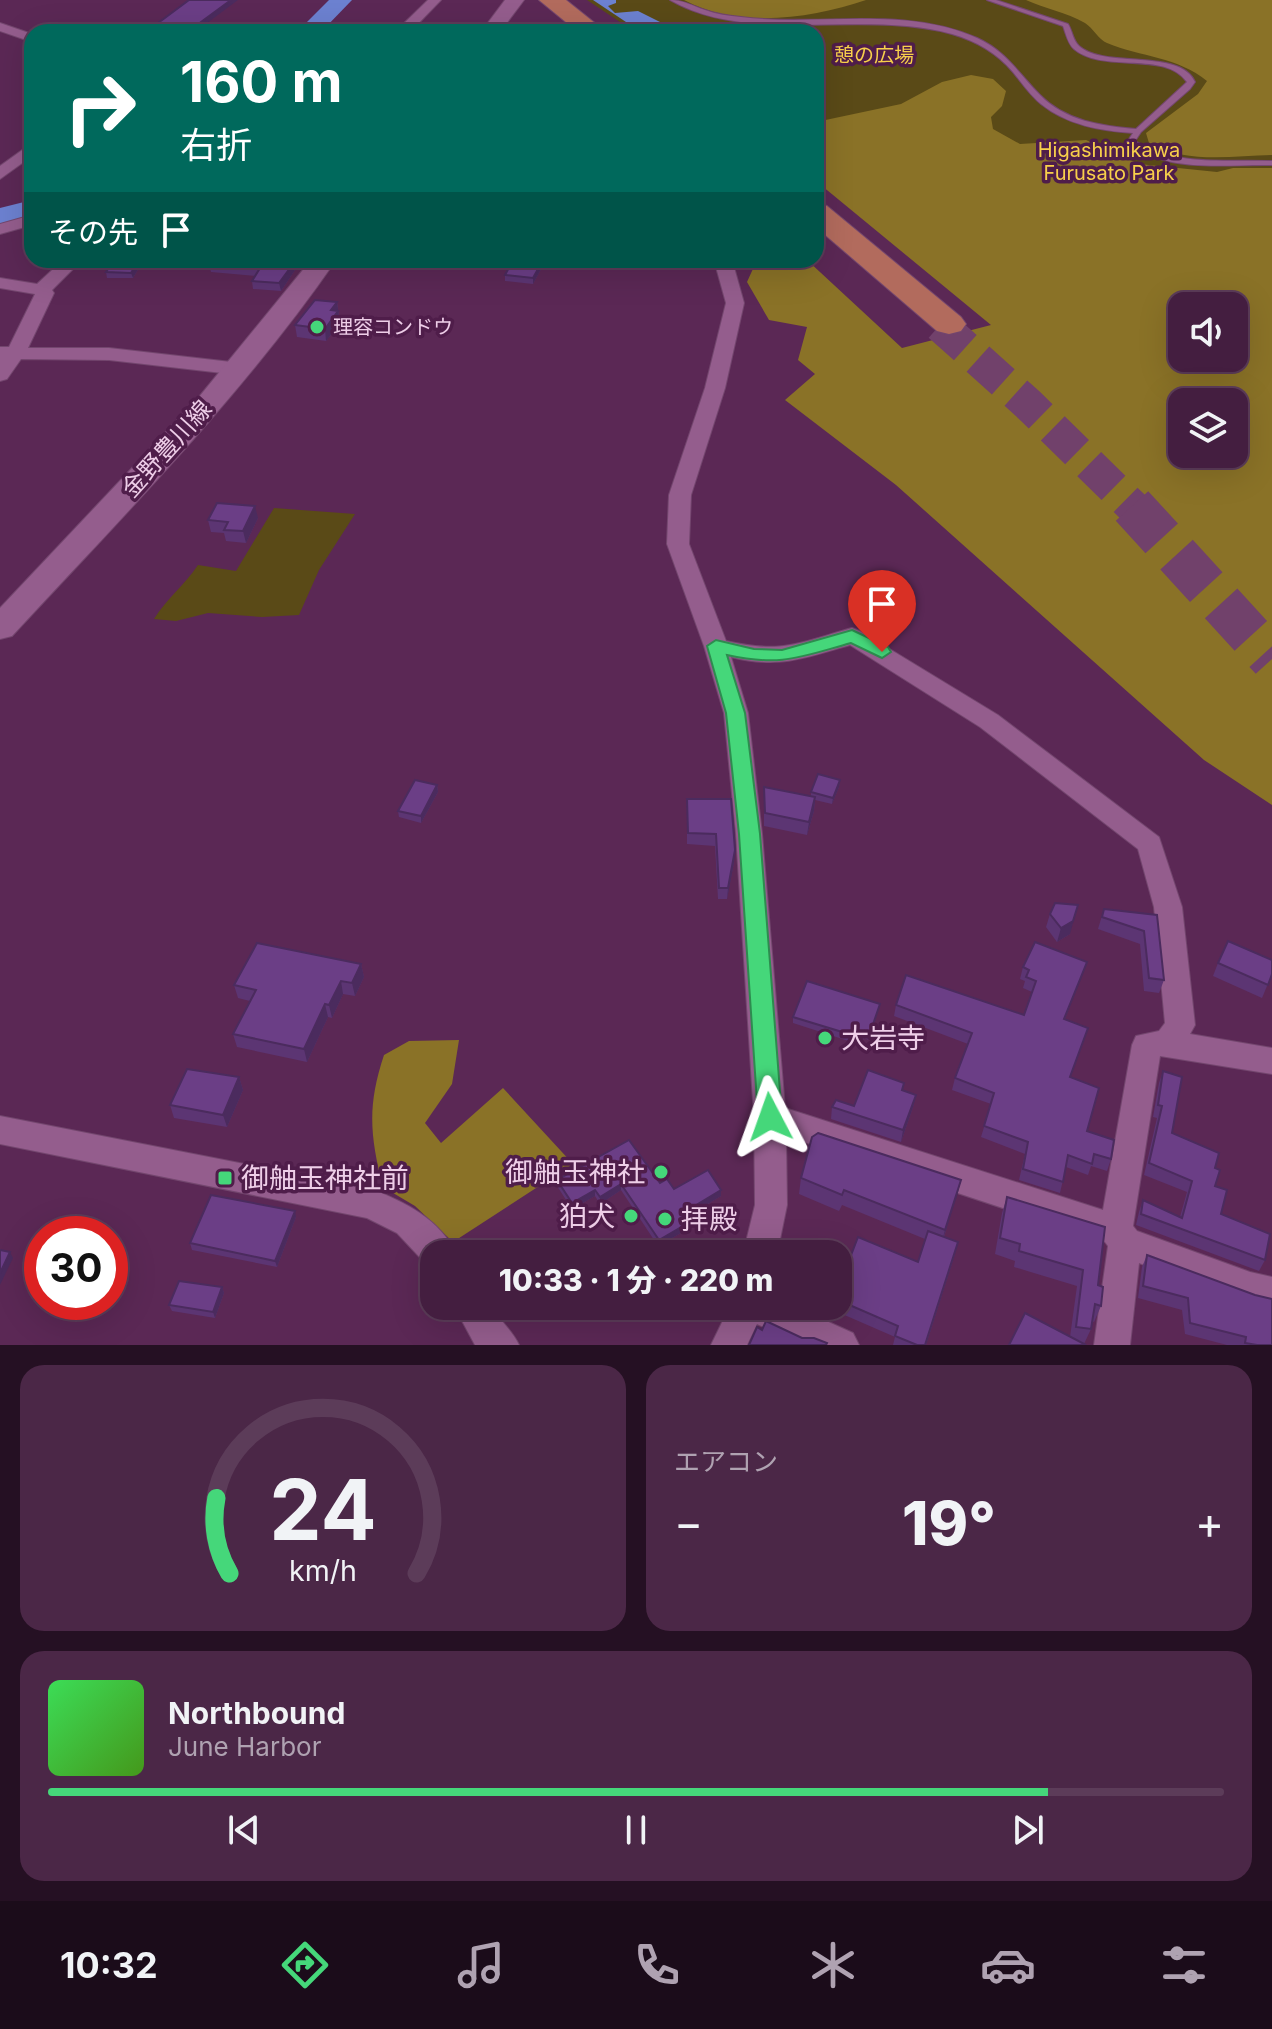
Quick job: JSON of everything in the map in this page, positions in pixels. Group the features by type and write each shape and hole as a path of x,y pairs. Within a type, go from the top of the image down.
{"highway":[{"path":"548,0 576,24"},
{"path":"548,0 582,24"},
{"path":"824,219 944,324 824,226"}],"main road":[{"path":"495,24 515,0"},
{"name":"金野豊川線","path":"0,628 171,447 240,369 318,268"}],"street":[{"path":"410,24 435,0"},
{"path":"0,11 3,23 0,27 24,35"},
{"path":"0,174 24,154"},
{"path":"0,229 24,222"},
{"path":"41,290 64,268"},
{"path":"725,268 735,303 715,388 680,495 678,544 716,646 736,713 749,834 770,1117 771,1205 763,1240"},
{"path":"0,283 45,293 8,353 0,375"},
{"path":"8,353 109,354 240,369"},
{"path":"716,646 754,655 783,656 852,636 934,684 989,721 1150,844 1168,907 1180,1025 1168,1043"},
{"path":"1112,1345 1120,1236 1147,1045 1168,1043 1272,1061"},
{"path":"770,1117 1120,1236 1250,1288 1272,1293"},
{"path":"0,1130 371,1204 409,1222 426,1240"},
{"path":"480,1320 490,1337 501,1345"},
{"path":"729,1345 741,1320"},
{"path":"786,1320 841,1345"}],"lane":[{"path":"673,0 696,10 742,19 884,19 949,30 981,42 1001,55 1042,101 1057,112 1088,124 1138,131"},
{"path":"990,0 1066,25 1071,41 1081,50 1102,56 1156,62 1189,77 1191,82 1187,87 1138,131 1131,142 1144,152 1168,159 1272,163"}],"green space":[{"name":"Higashimikawa Furusato Park","path":"587,0 1272,0 1272,372 1248,372 1248,292 1168,292 1168,360 824,171 824,24 623,24"},
{"path":"684,0 866,0 798,16 751,18 727,15"},
{"path":"1026,0 1272,0 1272,155 1193,156 1163,150 1149,143 1146,133 1198,94 1207,81 1172,62 1107,43 1085,23"},
{"path":"971,75 993,79 1006,91 1002,106 991,117 993,129 1020,144 1086,140 1139,164 1217,172 1233,168 1272,168 1272,805 1204,760 896,485 785,400 815,374 798,360 807,327 769,320 747,282 753,268 816,268 902,348 991,325 824,188 824,120 901,104 942,82"},
{"path":"274,508 355,514 319,570 299,615 262,617 208,613 176,621 154,619 198,565 236,571"},
{"path":"459,1040 452,1084 425,1123 441,1143 503,1088 573,1164 456,1240 451,1240 415,1206 383,1187 375,1152 373,1106 384,1055 409,1041"}],"water":[{"path":"593,0 616,0 608,6 615,13 638,11 664,24 629,24"}],"building":[{"path":"189,0 231,0 201,22 220,24 157,24"},
{"path":"109,268 134,268 131,273 106,272"},
{"path":"260,268 290,268 279,283 252,281"},
{"path":"509,268 539,268 533,278 505,275"},
{"path":"315,300 337,302 331,310 338,311 325,329 295,325"},
{"path":"217,503 255,506 243,531 224,530 228,522 208,520"},
{"path":"818,774 840,780 833,798 811,792"},
{"path":"415,780 437,785 421,816 398,811"},
{"path":"764,787 815,797 809,822 765,813"},
{"path":"687,799 731,799 735,850 728,888 719,888 716,834 688,833"},
{"path":"1055,903 1078,905 1073,921 1061,928 1050,914"},
{"path":"1104,909 1157,915 1164,980 1149,978 1144,931 1102,917"},
{"path":"1228,941 1272,960 1268,985 1218,963"},
{"path":"1035,942 1087,962 1064,1019 1088,1028 1070,1077 1099,1088 1087,1131 1114,1140 1111,1159 1094,1154 1092,1164 1068,1155 1063,1182 1023,1169 1028,1142 984,1126 994,1093 955,1078 972,1033 896,1005 906,975 1024,1015 1036,981 1026,977 1029,970 1023,967"},
{"path":"257,943 361,964 352,983 341,981 329,1005 325,1004 304,1049 233,1034 256,990 234,985"},
{"path":"807,981 880,1004 870,1033 865,1031 862,1038 793,1017"},
{"path":"187,1069 239,1077 223,1115 170,1105"},
{"path":"868,1070 904,1083 902,1090 916,1095 903,1130 832,1107 836,1100 854,1106"},
{"path":"1163,1071 1182,1077 1172,1133 1219,1153 1215,1168 1220,1170 1215,1186 1227,1190 1221,1214 1270,1234 1265,1260 1141,1214 1143,1200 1182,1218 1192,1181 1149,1163 1162,1106 1158,1105"},
{"path":"818,1133 961,1180 945,1230 844,1190 842,1195 801,1178 812,1137"},
{"path":"629,1140 660,1183 667,1179 674,1189 708,1170 721,1190 688,1210 695,1219 659,1240 621,1184 600,1197 595,1190 572,1203 557,1180"},
{"path":"211,1195 295,1211 275,1261 190,1243"},
{"path":"1007,1197 1105,1227 1098,1285 1103,1287 1101,1306 1095,1304 1091,1329 1076,1327 1083,1270 1019,1251 1020,1244 1000,1238"},
{"path":"928,1231 958,1242 925,1345 895,1336 898,1326 852,1306 852,1253 858,1237 918,1262"},
{"path":"0,1250 10,1252 0,1273"},
{"path":"1147,1255 1272,1299 1272,1345 1245,1343 1246,1337 1190,1323 1188,1298 1143,1286"},
{"path":"179,1281 222,1287 213,1312 169,1305"},
{"path":"1025,1313 1086,1345 1009,1345"},
{"path":"766,1321 802,1338 827,1343 749,1345 757,1327 762,1330"}],"waterway":[{"path":"316,24 341,0"},
{"path":"0,217 24,210"}],"tunnel":[{"path":"940,325 1028,404 1132,506"},
{"path":"1132,506 1272,659"}],"place":[{"name":"理容コンドウ","path":"317,327"},
{"name":"大岩寺","path":"825,1038"},
{"name":"御舳玉神社","path":"661,1172"},
{"name":"御舳玉神社前","path":"225,1178"},
{"name":"狛犬","path":"631,1216"},
{"name":"拝殿","path":"665,1219"}],"route":[{"path":"770,1117 749,834 736,713 716,646 754,655 783,656 852,636 882,652"}],"park label":[{"name":"憩の広場","path":"874,55"}]}
